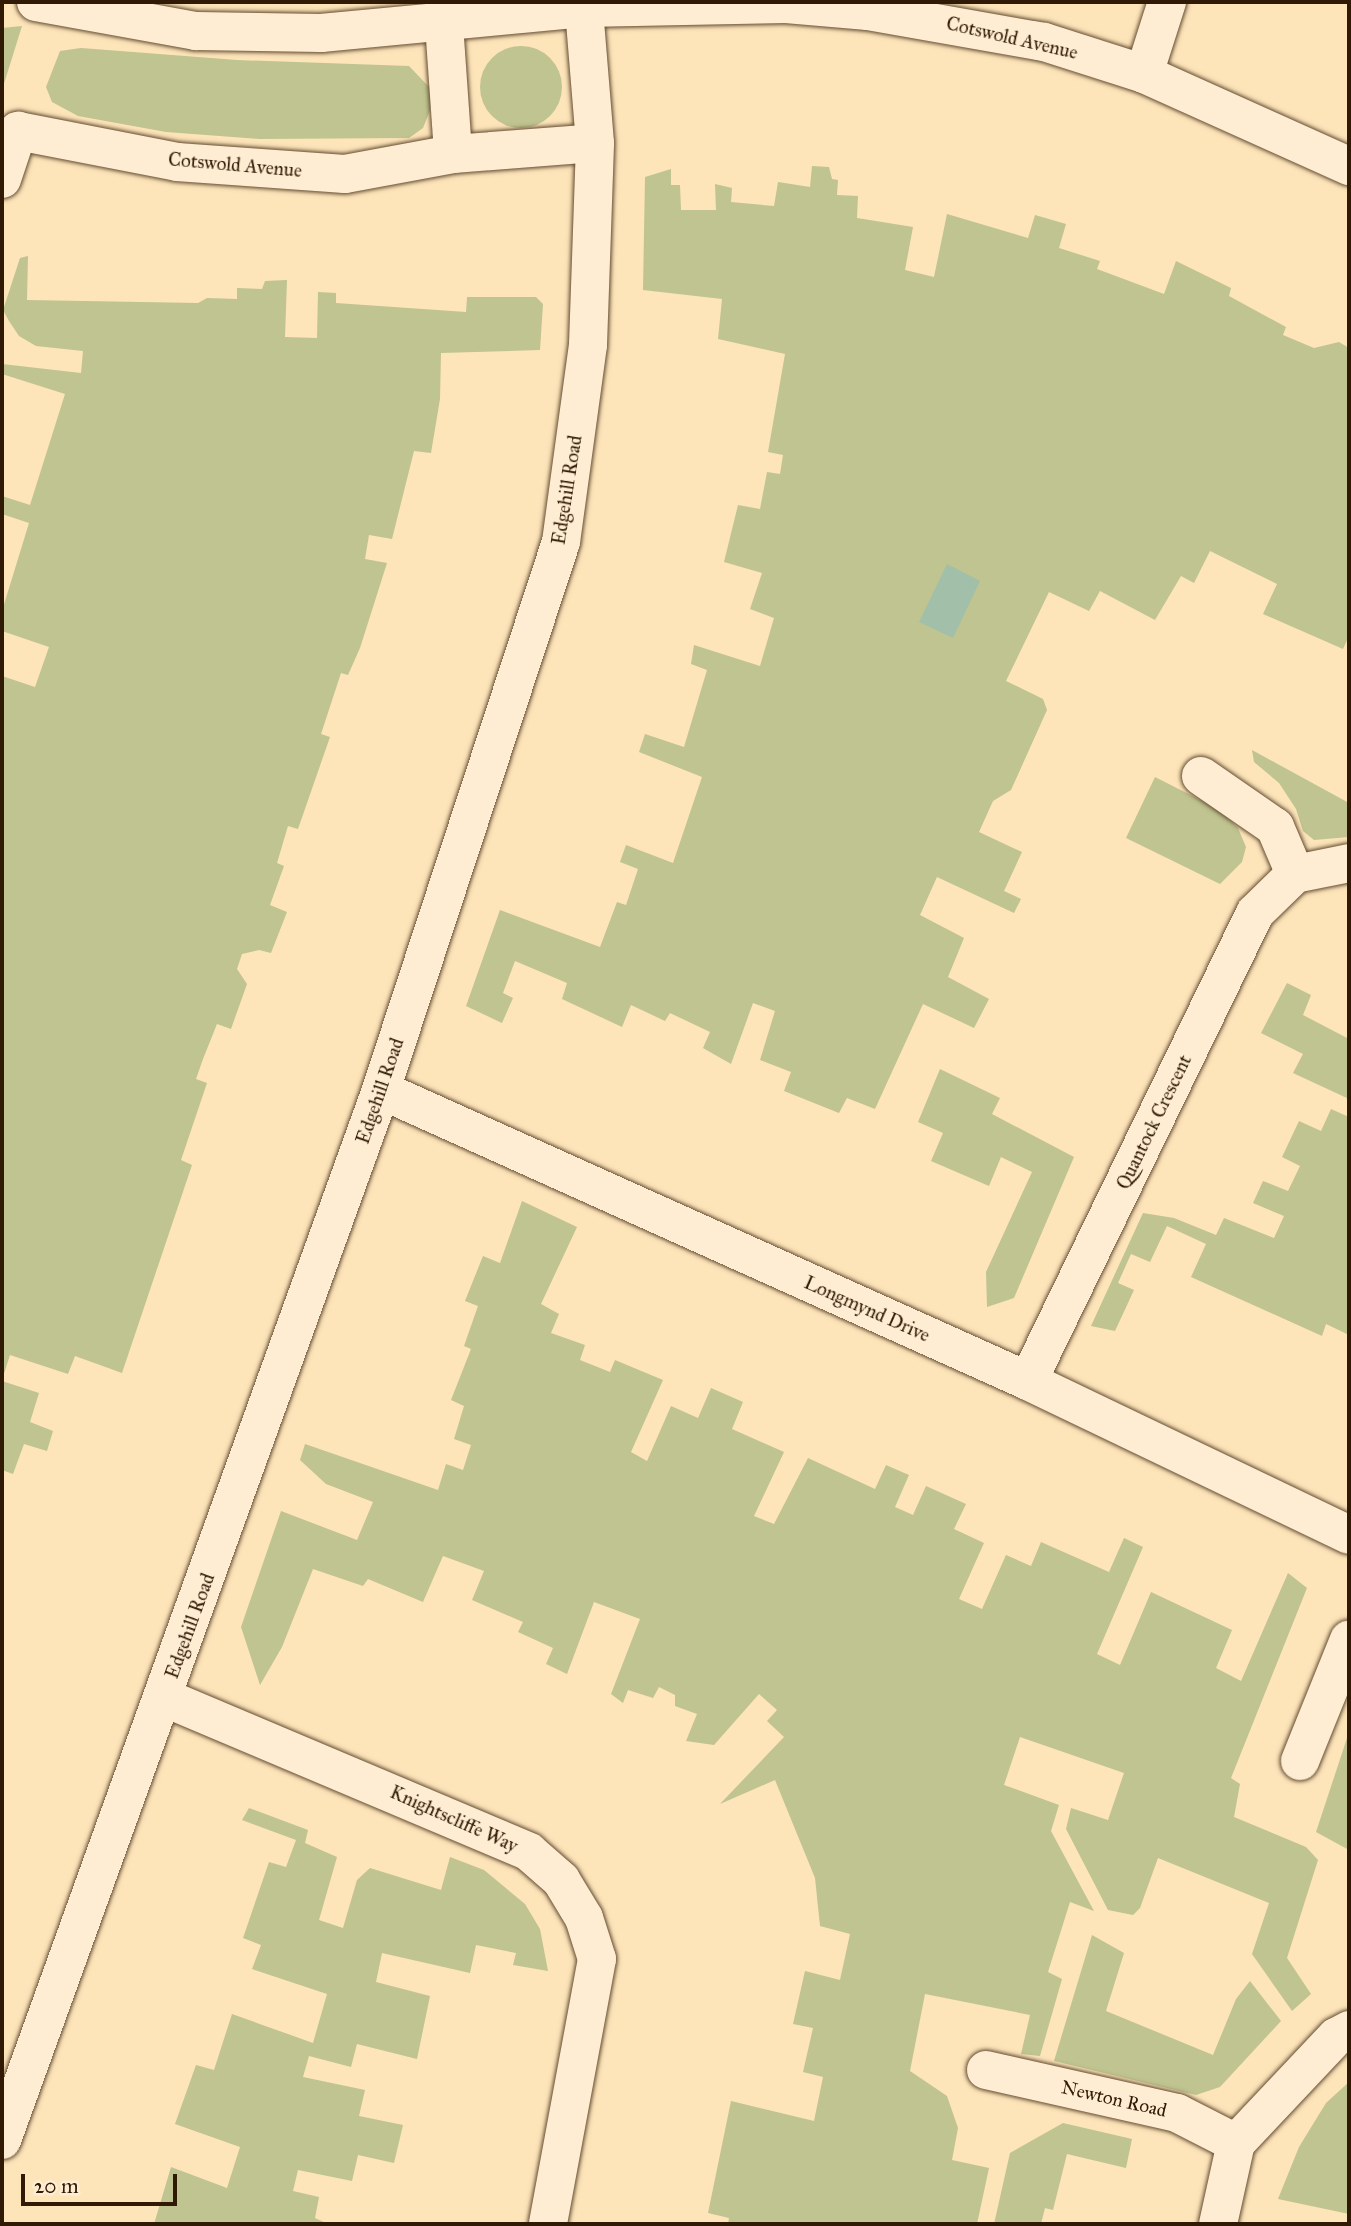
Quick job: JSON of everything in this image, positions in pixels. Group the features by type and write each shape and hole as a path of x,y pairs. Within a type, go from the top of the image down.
{"street":[{"name":"Cotswold Avenue","path":"36,2 197,31 321,33 444,24 584,8 786,4 868,10 1044,42 1144,74 1349,166"},
{"path":"1144,74 1167,2"},
{"name":"Edgehill Road","path":"2,2140 165,1698 381,1090 561,542 588,345 595,143 584,8"},
{"path":"444,24 453,154"},
{"name":"Cotswold Avenue","path":"2,179 18,131 177,162 345,174 453,154 595,143"},
{"path":"1201,776 1275,827 1295,874 1349,863"},
{"name":"Quantock Crescent","path":"1028,1381 1255,913 1295,874"},
{"name":"Longmynd Drive","path":"381,1090 1028,1381 1349,1535"},
{"path":"1300,1761 1349,1640"},
{"name":"Knightscliffe Way","path":"165,1698 529,1852 561,1880 584,1918 597,1959 548,2224"},
{"path":"1218,2224 1236,2143 1336,2037 1349,2030"},
{"name":"Newton Road","path":"986,2070 1177,2113 1236,2143"}],"green space":[{"path":"22,26 2,90 2,28"},
{"path":"521,46 537,49 550,58 559,71 562,87 559,103 550,116 537,125 521,128 505,125 492,116 483,103 480,87 483,71 492,58 505,49"},
{"path":"81,48 237,60 409,66 431,89 431,108 423,128 409,138 259,139 166,132 78,116 52,102 46,87 60,51"},
{"path":"812,166 829,167 832,179 838,180 837,195 858,196 857,218 913,227 905,270 934,277 947,214 1028,238 1035,215 1066,224 1059,248 1100,261 1097,269 1164,294 1176,261 1231,288 1229,296 1286,327 1283,335 1314,348 1339,342 1349,348 1349,636 1343,649 1263,614 1277,584 1210,551 1194,583 1181,576 1155,620 1100,591 1089,611 1049,592 1006,681 1043,699 1047,710 1011,790 993,801 979,832 1022,852 1004,891 1021,899 1014,913 937,877 920,915 964,938 948,977 989,999 974,1028 923,1004 875,1109 847,1098 839,1113 784,1091 791,1072 760,1060 775,1011 753,1003 731,1064 703,1048 710,1032 670,1013 665,1021 631,1005 622,1027 562,999 567,983 515,961 503,993 513,998 502,1023 466,1006 500,910 600,947 617,902 626,905 638,869 620,862 626,845 673,863 702,777 639,752 645,734 684,747 707,670 691,664 694,645 760,666 774,618 750,609 762,573 724,562 738,505 760,509 767,472 780,474 783,455 768,452 785,354 718,339 722,299 643,290 645,177 671,169 671,185 680,185 681,210 716,210 715,184 732,188 731,202 774,206 778,182 810,187"},
{"path":"28,256 27,300 198,303 207,298 237,299 237,288 262,289 265,281 287,280 285,337 317,338 318,292 336,293 336,303 466,312 467,297 536,297 543,304 540,350 441,353 440,399 431,453 414,451 392,539 369,535 365,559 387,563 360,648 348,675 341,673 321,734 330,737 298,829 288,826 277,863 284,866 270,905 287,912 271,953 259,950 242,954 237,969 247,984 231,1029 217,1024 203,1059 196,1079 207,1083 181,1160 192,1165 122,1373 75,1356 68,1374 10,1355 2,1380 2,676 35,687 49,647 2,631 2,611 29,523 2,514 2,496 30,505 65,394 2,374 2,364 81,373 83,351 36,346 19,336 9,321 3,310 20,258"},
{"path":"1252,750 1349,803 1349,837 1314,840 1303,831 1296,809 1279,783 1254,762"},
{"path":"1155,777 1220,810 1238,828 1246,847 1242,862 1220,884 1126,838"},
{"path":"1287,983 1311,995 1303,1015 1349,1039 1349,1099 1293,1073 1303,1054 1261,1033"},
{"path":"940,1069 1000,1098 992,1114 1074,1157 1014,1298 987,1307 986,1272 1032,1172 1001,1157 989,1186 931,1161 943,1133 918,1122"},
{"path":"1331,1109 1349,1117 1349,1335 1326,1324 1322,1336 1191,1277 1206,1244 1167,1226 1150,1262 1131,1254 1118,1283 1134,1290 1115,1331 1091,1326 1143,1213 1174,1218 1216,1235 1224,1218 1274,1238 1284,1216 1253,1203 1263,1181 1288,1191 1300,1166 1282,1157 1299,1121 1321,1131"},
{"path":"522,1201 577,1227 541,1304 559,1314 551,1333 585,1345 580,1360 610,1372 615,1360 663,1380 631,1452 647,1461 671,1406 698,1418 711,1388 743,1402 732,1429 784,1452 754,1516 774,1524 808,1458 875,1489 886,1465 909,1475 895,1507 913,1515 926,1486 966,1504 954,1529 984,1543 959,1599 982,1609 1006,1555 1031,1566 1041,1542 1109,1572 1124,1538 1143,1547 1097,1654 1120,1665 1151,1592 1232,1630 1216,1668 1241,1681 1288,1573 1307,1588 1231,1778 1240,1784 1234,1817 1306,1847 1318,1860 1287,1958 1311,1994 1292,2011 1252,1954 1269,1903 1158,1858 1140,1908 1133,1915 1108,1910 1066,1829 1071,1808 1108,1820 1124,1773 1020,1737 1004,1785 1059,1805 1051,1831 1094,1911 1070,1902 1048,1972 1062,1979 1040,2056 1021,2054 1030,2015 925,1994 910,2071 947,2096 958,2128 952,2160 989,2168 977,2224 728,2224 729,2218 708,2213 731,2101 814,2121 823,2077 803,2072 813,2028 793,2024 805,1971 840,1980 850,1934 820,1926 815,1878 775,1780 720,1804 784,1737 767,1721 777,1710 759,1694 714,1745 686,1741 697,1714 675,1706 675,1695 659,1687 653,1698 628,1690 623,1703 611,1694 640,1619 594,1602 567,1674 546,1664 553,1648 518,1632 523,1622 472,1600 484,1571 443,1556 423,1602 368,1579 363,1586 313,1569 282,1647 260,1685 241,1627 281,1511 357,1540 373,1502 326,1484 300,1460 305,1444 438,1490 446,1464 463,1470 471,1445 454,1439 464,1406 451,1400 471,1349 464,1346 478,1306 465,1301 483,1256 500,1263"},
{"path":"2,1381 39,1393 30,1422 53,1431 47,1451 24,1444 13,1474 2,1470"},
{"path":"1349,1732 1349,1850 1316,1832"},
{"path":"249,1808 308,1830 305,1843 337,1857 319,1920 343,1928 357,1880 370,1868 441,1890 450,1857 484,1870 525,1904 540,1929 548,1971 513,1965 516,1953 476,1945 470,1973 382,1953 376,1982 430,1996 417,2059 357,2044 351,2067 309,2056 303,2077 365,2090 359,2116 403,2125 394,2163 358,2155 352,2181 298,2170 293,2191 319,2197 315,2218 328,2224 154,2224 171,2167 227,2188 240,2147 175,2124 196,2065 214,2070 232,2014 313,2043 327,1994 252,1969 261,1945 243,1938 269,1862 286,1867 296,1840 242,1820"},
{"path":"1092,1935 1124,1953 1106,2011 1213,2055 1236,1999 1250,1981 1281,2021 1220,2087 1196,2095 1054,2061"},
{"path":"1349,2082 1349,2214 1278,2199 1299,2147 1326,2103"},
{"path":"1063,2123 1132,2139 1126,2168 1067,2154 1053,2210 1045,2208 1041,2224 994,2224 1010,2153"}],"shaded area":[{"path":"947,564 980,581 953,638 919,622"}]}
